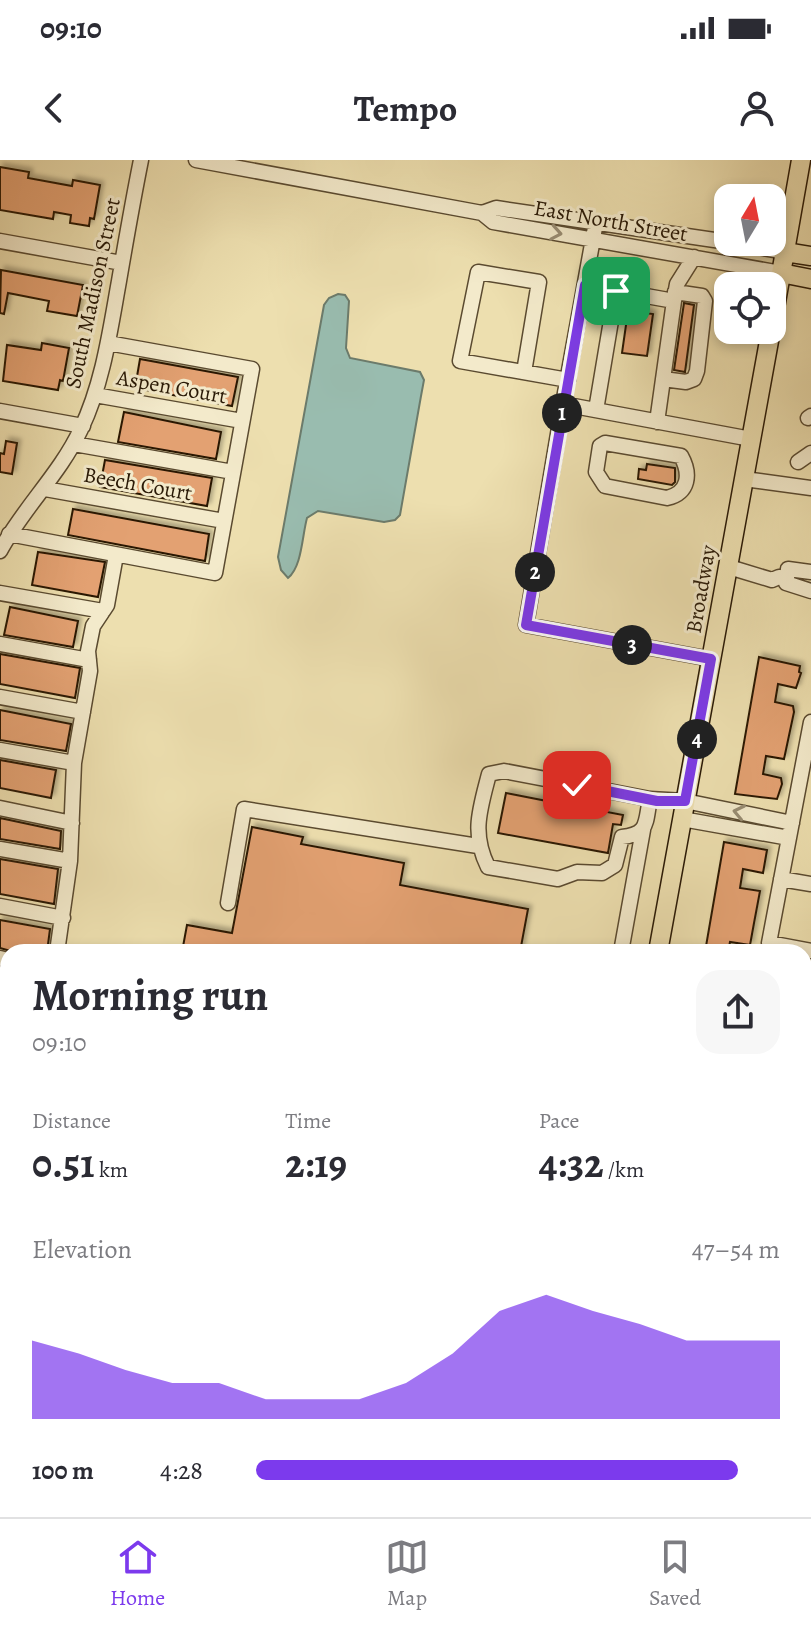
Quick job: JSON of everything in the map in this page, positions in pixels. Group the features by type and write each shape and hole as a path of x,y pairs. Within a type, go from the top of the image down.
{"main road":[{"name":"Broadway","path":"786,246 801,160"},
{"path":"786,252 811,256"},
{"path":"786,274 811,279"},
{"name":"Broadway","path":"659,944 711,659 737,569 744,479 769,344"}],"street":[{"name":"South Madison Street","path":"0,551 74,444 95,395 108,343 141,160"},
{"path":"281,175 284,160"},
{"name":"East North Street","path":"204,161 482,213 493,222 776,272"},
{"name":"East North Street","path":"482,213 496,208 714,240"},
{"path":"596,222 526,625 711,659"},
{"path":"0,241 122,263"},
{"path":"666,253 675,292"},
{"path":"649,450 675,292 694,257"},
{"path":"524,372 539,282 478,272 460,361 568,380"},
{"path":"585,285 616,291 675,292 702,296 705,301 694,379 686,382 663,379"},
{"path":"596,410 616,291"},
{"path":"9,534 215,573 252,369 108,343"},
{"name":"Aspen Court","path":"95,395 242,421"},
{"path":"563,404 751,439"},
{"path":"0,411 83,426"},
{"path":"605,443 649,450 681,456 688,472 684,491 678,496 667,498 605,486 596,472 600,446 605,443"},
{"path":"74,444 233,472"},
{"path":"798,462 811,453"},
{"path":"744,479 811,488"},
{"name":"Beech Court","path":"45,489 224,521"},
{"path":"58,944 70,861 74,763 90,671 93,626 107,605 116,555"},
{"path":"737,569 772,580 783,577 788,569 811,572"},
{"path":"783,577 786,583 811,591"},
{"path":"0,593 103,611"},
{"path":"0,644 89,660"},
{"path":"0,697 83,712"},
{"path":"769,944 792,823 806,776 811,722"},
{"path":"0,750 74,763"},
{"path":"643,830 637,836 622,837 615,865 602,873 577,872 558,879 488,867 478,846 479,812 489,774 504,771 650,799 789,838"},
{"path":"622,944 650,799"},
{"path":"0,808 72,823"},
{"path":"228,903 244,809 478,846"},
{"path":"684,810 792,823"},
{"path":"0,849 70,861"},
{"path":"781,879 811,884"},
{"path":"0,906 63,918"}],"shaded area":[{"path":"345,295 349,301 346,348 350,358 420,372 424,380 400,515 395,520 384,522 318,511 307,518 299,559 288,578 281,570 278,557 324,305 329,298"}],"building":[{"path":"0,167 29,172 28,178 72,186 73,180 100,185 94,219 90,218 89,226 70,223 71,215 54,212 53,219 0,210"},
{"path":"1,270 83,285 77,316 47,311 49,301 8,293 4,314 0,313"},
{"path":"684,303 694,305 685,372 674,370"},
{"path":"628,311 653,314 647,356 622,353"},
{"path":"42,343 69,348 63,381 60,380 58,390 3,381 7,345 41,350"},
{"path":"140,359 238,377 232,406 135,388"},
{"path":"124,412 221,432 216,459 118,442"},
{"path":"6,441 17,443 12,474 0,472 0,453 4,454"},
{"path":"105,460 212,478 207,506 100,487"},
{"path":"647,464 675,468 675,482 672,485 638,479 639,469 646,470"},
{"path":"73,509 209,534 205,561 68,535"},
{"path":"38,552 105,562 98,597 32,585"},
{"path":"10,607 78,621 73,647 4,635"},
{"path":"0,654 80,668 75,698 0,684"},
{"path":"759,657 800,666 801,673 796,688 778,684 775,702 793,706 794,712 784,759 766,756 763,774 781,778 777,799 735,794"},
{"path":"0,710 71,724 66,751 0,740"},
{"path":"0,760 56,770 51,798 0,788"},
{"path":"506,793 552,802 553,797 561,798 560,803 623,815 621,825 613,824 608,853 498,833"},
{"path":"0,818 61,831 60,849 0,839"},
{"path":"252,827 303,837 301,844 404,863 400,885 528,909 521,944 183,944 187,925 232,933"},
{"path":"724,842 767,850 763,873 743,869 740,888 760,891 750,944 706,944"},
{"path":"0,859 58,869 54,904 0,894"},
{"path":"0,920 50,929 48,944 0,944"}],"route":[{"path":"577,785 657,801 685,801 711,659 526,625 585,285 616,291"}]}
